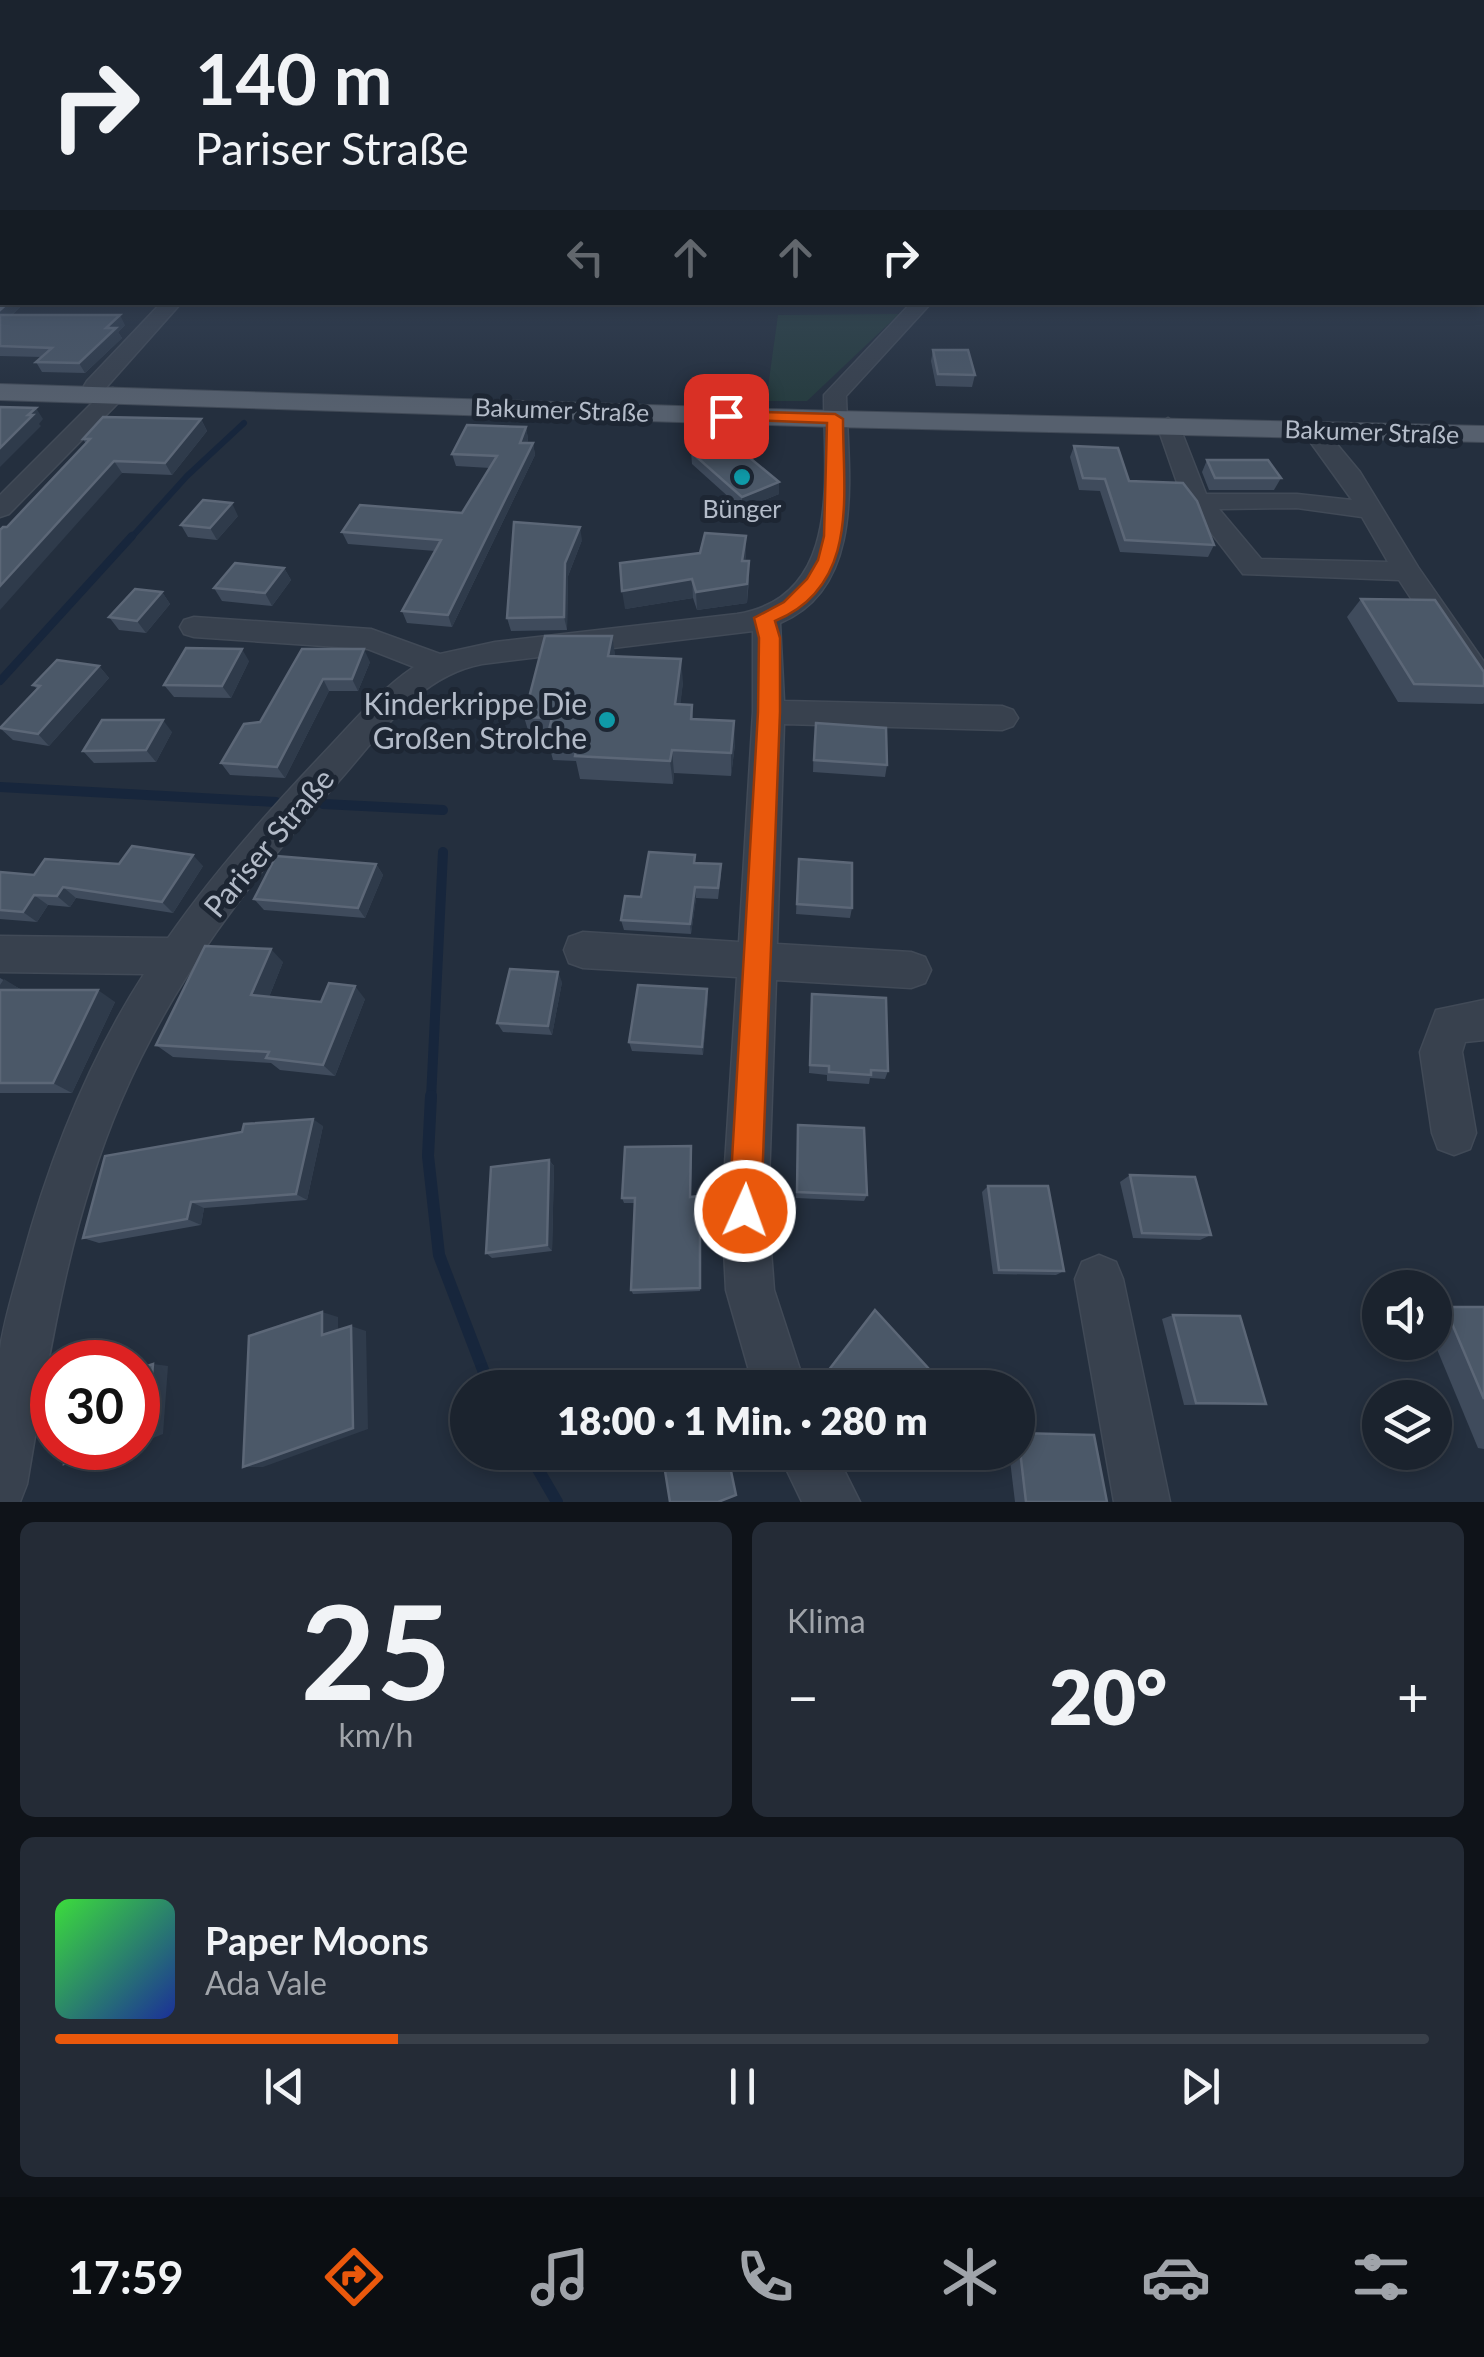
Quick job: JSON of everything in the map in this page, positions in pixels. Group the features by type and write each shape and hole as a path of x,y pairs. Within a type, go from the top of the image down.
{"main road":[{"name":"Bakumer Straße","path":"0,392 104,391 835,419 1484,434"}],"street":[{"path":"0,509 104,391 171,305"},
{"name":"Pariser Straße","path":"0,1484 29,1323 68,1184 104,1088 176,956 278,824 404,692 440,664 480,654 610,641 764,618 790,607 814,583 827,560 833,536 836,394 920,305"},
{"path":"1168,425 1193,494 1253,568 1407,571"},
{"path":"1312,429 1350,476 1407,571 1484,685"},
{"path":"1200,502 1298,501 1370,510"},
{"path":"764,618 770,638 769,712 745,1211 750,1290 774,1370"},
{"path":"194,627 370,640 440,664"},
{"path":"769,712 1002,718"},
{"path":"584,950 911,970"},
{"path":"0,954 176,956"},
{"path":"1454,1133 1441,1052 1450,1024 1484,1020"},
{"path":"1099,1279 1142,1502"},
{"path":"815,1470 832,1502"}],"green space":[{"path":"899,314 807,401 766,401 778,315"}],"building":[{"path":"0,315 120,315 106,328 116,328 79,363 36,362 52,348 0,346"},
{"path":"933,350 968,350 975,375 938,374"},
{"path":"0,407 36,408 0,448"},
{"path":"103,417 201,419 165,463 114,461 0,586 0,530 90,439 83,439"},
{"path":"467,425 526,427 520,443 533,443 448,615 402,611 441,540 342,532 360,505 462,513 497,456 452,454"},
{"path":"727,439 779,482 742,497 691,452"},
{"path":"1074,446 1118,448 1129,481 1183,483 1197,501 1214,545 1125,540 1105,479 1083,478"},
{"path":"1207,460 1268,460 1281,478 1215,478"},
{"path":"203,500 232,503 210,528 181,525"},
{"path":"514,522 580,527 565,563 564,617 507,618"},
{"path":"705,533 746,536 742,561 749,561 747,584 696,592 692,579 622,591 620,563 700,553"},
{"path":"235,563 284,568 265,593 214,588"},
{"path":"135,589 162,592 137,621 109,617"},
{"path":"1361,599 1435,600 1484,672 1484,686 1414,684"},
{"name":"Kinderkrippe Die Großen Strolche","path":"545,636 612,636 608,656 681,659 675,704 692,705 691,719 734,721 731,753 672,750 670,761 575,756 579,739 547,737 552,718 524,717"},
{"path":"186,648 242,649 222,686 164,685"},
{"path":"302,649 364,649 352,679 323,679 277,767 221,763 244,724 260,722"},
{"path":"57,660 99,666 38,734 0,728 40,686 33,685"},
{"path":"102,720 163,720 146,750 83,751"},
{"path":"816,723 886,728 887,765 814,760"},
{"path":"132,846 193,855 162,902 63,887 57,896 34,895 23,912 0,910 0,872 34,875 45,859 119,864"},
{"path":"649,852 695,855 694,863 721,864 718,888 695,887 690,924 621,920 625,896 641,897"},
{"path":"276,856 376,864 358,908 254,899"},
{"path":"799,859 852,863 852,908 797,904"},
{"path":"205,946 271,949 251,995 321,1002 329,983 355,986 323,1065 266,1058 269,1052 156,1045"},
{"path":"510,969 558,972 548,1026 497,1023"},
{"path":"638,985 707,989 702,1047 629,1042"},
{"path":"0,990 98,990 53,1083 0,1083"},
{"path":"812,994 886,998 888,1071 871,1070 871,1075 829,1072 829,1066 810,1065"},
{"path":"313,1119 296,1194 191,1202 187,1219 83,1238 105,1156 242,1132 244,1124"},
{"path":"798,1125 864,1128 867,1195 797,1192"},
{"path":"691,1146 690,1197 700,1196 700,1288 631,1290 635,1198 622,1198 625,1147"},
{"path":"549,1160 547,1245 486,1253 491,1167"},
{"path":"1130,1175 1195,1177 1211,1235 1142,1233"},
{"path":"988,1186 1048,1186 1064,1271 999,1270"},
{"path":"1452,1307 1484,1307 1484,1399 1452,1324"},
{"path":"875,1310 928,1368 927,1370 829,1370"},
{"path":"322,1312 322,1335 351,1326 353,1428 243,1467 249,1336"},
{"path":"1173,1315 1240,1316 1266,1404 1196,1403"},
{"path":"1035,1433 1094,1435 1107,1502 1026,1502 1022,1470 1035,1470"},
{"path":"665,1470 731,1470 736,1495 718,1502 670,1502"}],"waterway":[{"path":"130,539 187,476 244,423"},
{"path":"0,681 132,536"},
{"path":"0,787 276,802"},
{"path":"323,804 443,810"},
{"path":"431,1099 443,852"},
{"path":"431,1096 428,1156 439,1255 483,1370"},
{"path":"538,1470 557,1502"}],"place":[{"name":"Bünger","path":"742,477"},
{"name":"Kinderkrippe Die Großen Strolche","path":"607,720"}],"route":[{"path":"726,416 835,419 833,536 827,560 814,583 790,607 764,618 770,638 769,712 745,1211"}]}
